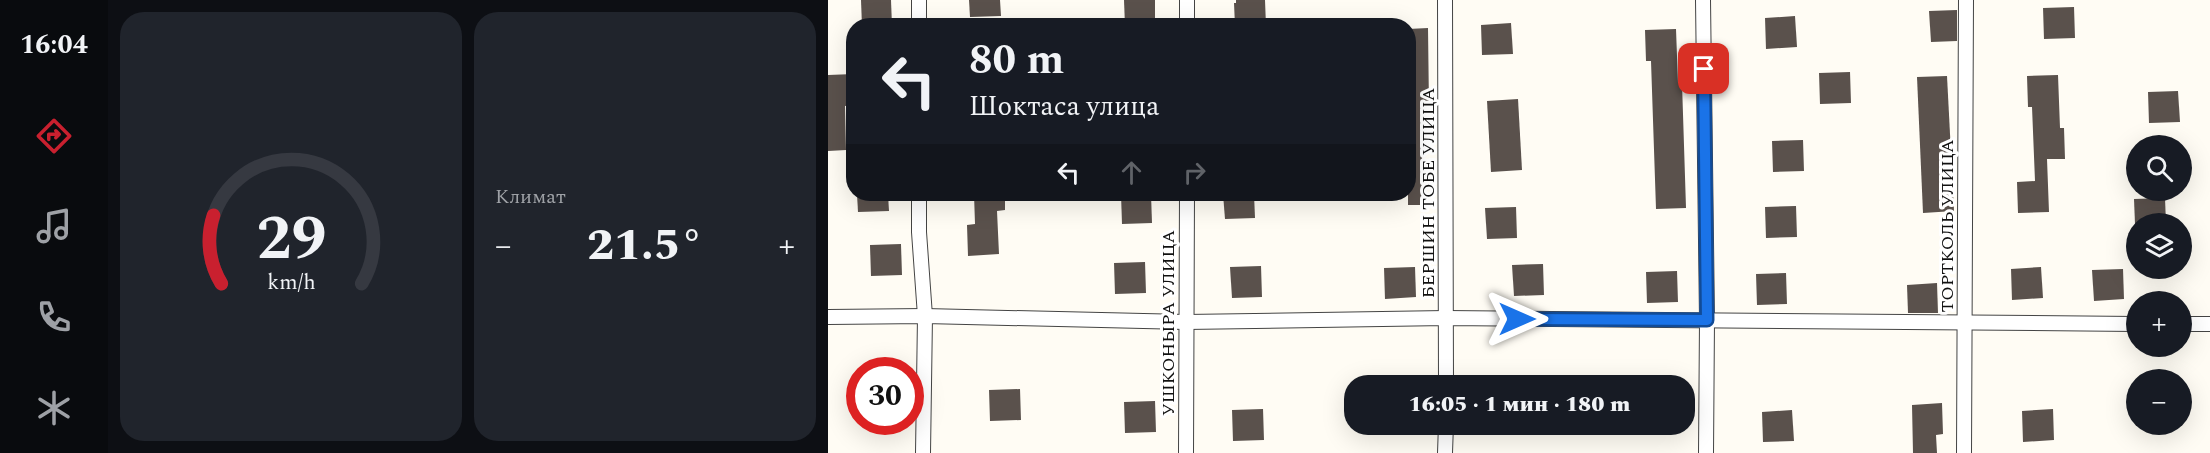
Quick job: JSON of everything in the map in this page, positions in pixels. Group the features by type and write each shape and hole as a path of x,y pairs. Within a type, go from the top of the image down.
{"street":[{"path":"919,0 919,18"},
{"path":"1187,0 1187,18"},
{"name":"БЕРШИН ТОБЕ УЛИЦА","path":"1446,0 1446,375"},
{"path":"1703,0 1707,320 1706,453"},
{"name":"ТОРТКОЛЬ УЛИЦА","path":"1964,453 1966,0"},
{"path":"919,201 925,316 923,453"},
{"name":"УШКОНЫРА УЛИЦА","path":"1186,453 1187,201"},
{"path":"828,317 925,316 1186,322 1446,318 2126,324"},
{"path":"2192,324 2210,324"},
{"path":"1445,453 1446,435"}],"building":[{"path":"861,0 891,0 892,18 862,18"},
{"path":"969,0 1000,0 1001,16 970,17"},
{"path":"1124,0 1155,0 1155,18 1125,18"},
{"path":"1236,0 1265,0 1266,18 1235,18 1234,3"},
{"path":"2074,7 2075,38 2044,39 2043,8"},
{"path":"1957,10 1957,41 1931,42 1929,11"},
{"path":"1795,16 1797,47 1766,49 1765,18"},
{"path":"1511,23 1513,54 1482,55 1481,25"},
{"path":"1428,28 1429,108 1421,108 1423,205 1408,205 1408,201 1416,201 1416,29"},
{"path":"1676,29 1678,83 1682,83 1686,208 1656,209 1651,61 1646,61 1645,30"},
{"path":"1850,72 1851,103 1820,104 1819,73"},
{"path":"846,74 846,150 828,151 828,75"},
{"path":"2058,75 2060,128 2064,128 2065,159 2047,159 2049,212 2018,213 2017,182 2035,181 2032,107 2028,107 2027,76"},
{"path":"1947,76 1954,211 1923,213 1917,77"},
{"path":"2178,91 2180,122 2149,123 2148,92"},
{"path":"1518,99 1522,170 1491,172 1487,101"},
{"path":"1803,140 1804,171 1773,172 1772,141"},
{"path":"857,201 888,201 889,211 858,212"},
{"path":"974,201 1005,201 1005,210 997,211 999,254 968,256 967,225 975,224"},
{"path":"1121,201 1151,201 1152,223 1122,224"},
{"path":"1224,201 1254,201 1255,218 1225,219"},
{"path":"2134,201 2165,201 2166,213 2135,213"},
{"path":"1796,206 1797,237 1766,238 1765,207"},
{"path":"1516,207 1517,238 1487,239 1485,208"},
{"path":"901,244 902,275 871,276 870,245"},
{"path":"1145,262 1146,293 1115,294 1114,263"},
{"path":"1543,264 1544,295 1514,296 1512,265"},
{"path":"1261,266 1262,297 1232,298 1230,267"},
{"path":"1415,267 1416,297 1385,299 1384,268"},
{"path":"2041,267 2043,298 2012,300 2011,269"},
{"path":"2123,269 2124,299 2094,301 2092,270"},
{"path":"1677,271 1678,302 1647,303 1646,272"},
{"path":"1786,273 1787,304 1757,305 1756,274"},
{"path":"1937,283 1938,313 1908,313 1907,285"},
{"path":"1020,389 1021,420 990,421 989,390"},
{"path":"1155,401 1156,432 1125,433 1124,402"},
{"path":"1942,403 1943,434 1936,435 1937,453 1913,453 1912,405"},
{"path":"1263,409 1264,440 1233,441 1232,410"},
{"path":"2053,409 2054,440 2023,442 2022,411"},
{"path":"1792,410 1794,441 1763,442 1762,412"}],"route":[{"path":"1517,319 1707,320 1704,69"}]}
